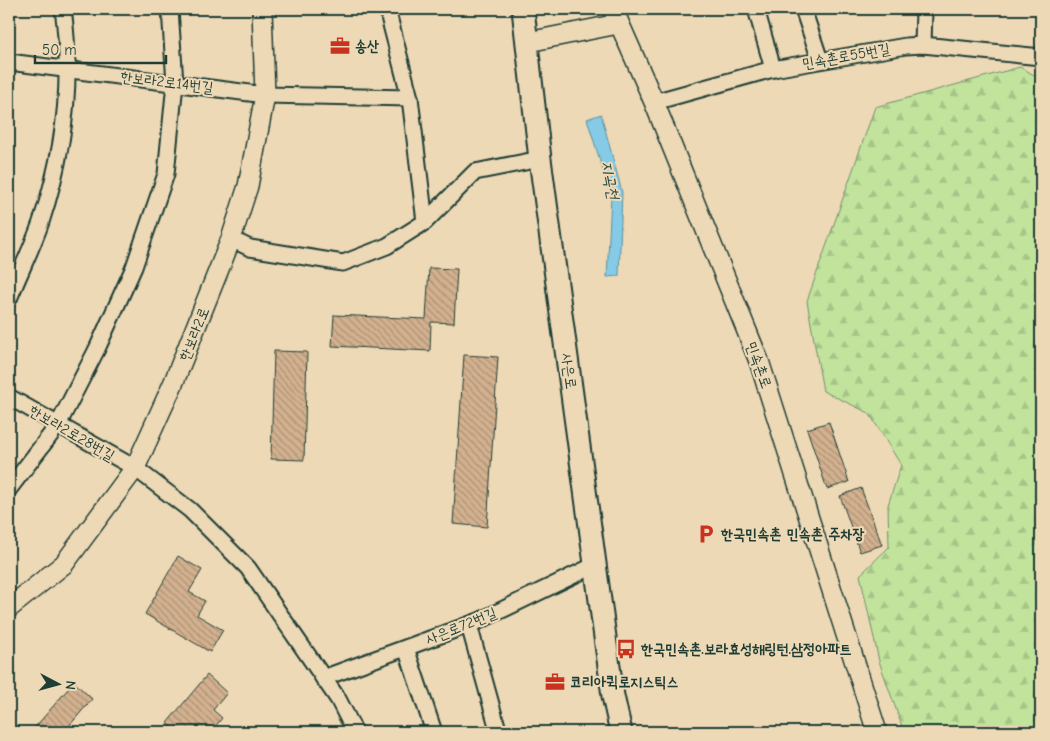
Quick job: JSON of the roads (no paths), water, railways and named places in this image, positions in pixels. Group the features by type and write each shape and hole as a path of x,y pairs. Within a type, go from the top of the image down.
{"main road":[{"name":"사은로","path":"523,9 540,159 613,696 621,732"}],"street":[{"path":"9,299 43,214 61,144 68,70 63,9"},
{"path":"9,489 58,424 97,349 134,267 166,174 175,83 170,9"},
{"name":"한보라2로","path":"9,608 64,564 135,468 174,384 231,240 248,186 265,95 262,9"},
{"path":"388,9 410,98 425,222"},
{"path":"756,9 773,68"},
{"path":"803,9 820,60"},
{"path":"923,45 924,9"},
{"path":"528,42 616,16"},
{"name":"민속촌로","path":"616,16 654,102 759,361 877,732"},
{"name":"민속촌로55번길","path":"654,102 773,68 906,46 923,45 1041,57"},
{"name":"한보라2로14번길","path":"9,62 265,95 410,98"},
{"path":"231,240 250,248 343,263 387,246 425,222 475,172 540,159"},
{"name":"한보라2로28번길","path":"9,397 135,468 190,510 248,568 338,699 355,732"},
{"name":"사은로72번길","path":"323,678 469,625 595,564"},
{"path":"469,625 497,726"},
{"path":"406,648 434,732"}],"water":[{"name":"지곡천","path":"601,114 622,192 619,276 607,277 611,196 587,119"}],"place":[{"name":"송산","path":"340,46"},
{"name":"한국민속촌 민속촌 주차장","path":"706,534"},
{"name":"한국민속촌.보라효성해링턴.삼정아파트","path":"626,649"},
{"name":"코리아퀵로지스틱스","path":"555,682"}]}
